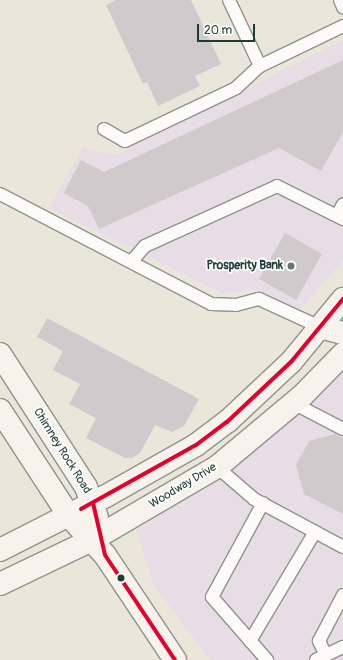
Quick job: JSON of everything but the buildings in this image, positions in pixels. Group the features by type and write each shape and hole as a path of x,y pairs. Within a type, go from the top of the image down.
{"main road":[{"path":"0,550 69,516 196,445 227,422 291,362 343,299"},
{"path":"320,327 343,333"},
{"name":"Chimney Rock Road","path":"0,354 93,503 99,543"},
{"name":"Woodway Drive","path":"0,584 99,543 216,467 293,403 343,354"},
{"name":"Chimney Rock Road","path":"0,410 69,516 99,543 175,660"}],"lane":[{"path":"229,0 260,66"},
{"path":"340,0 343,7"},
{"path":"104,129 125,141 236,88 260,66 343,26"},
{"path":"131,262 145,246 277,186 340,217 343,204"},
{"path":"0,194 211,304 236,305 259,299 320,327"},
{"path":"293,403 343,429"},
{"path":"216,467 263,503 343,547"},
{"path":"262,658 250,641 212,597 263,503"},
{"path":"250,641 315,532"},
{"path":"343,595 319,641 321,658 343,647"}],"shaded area":[{"path":"343,40 343,261 299,310 259,290 222,293 49,208 83,148 116,155"},
{"path":"343,362 343,660 210,660 153,584 136,530 234,468 308,400"}],"transit line":[{"path":"81,509 196,445 227,422 291,362 343,299"},
{"path":"93,503 105,555 175,660"}],"place":[{"name":"Prosperity Bank","path":"291,266"}]}
